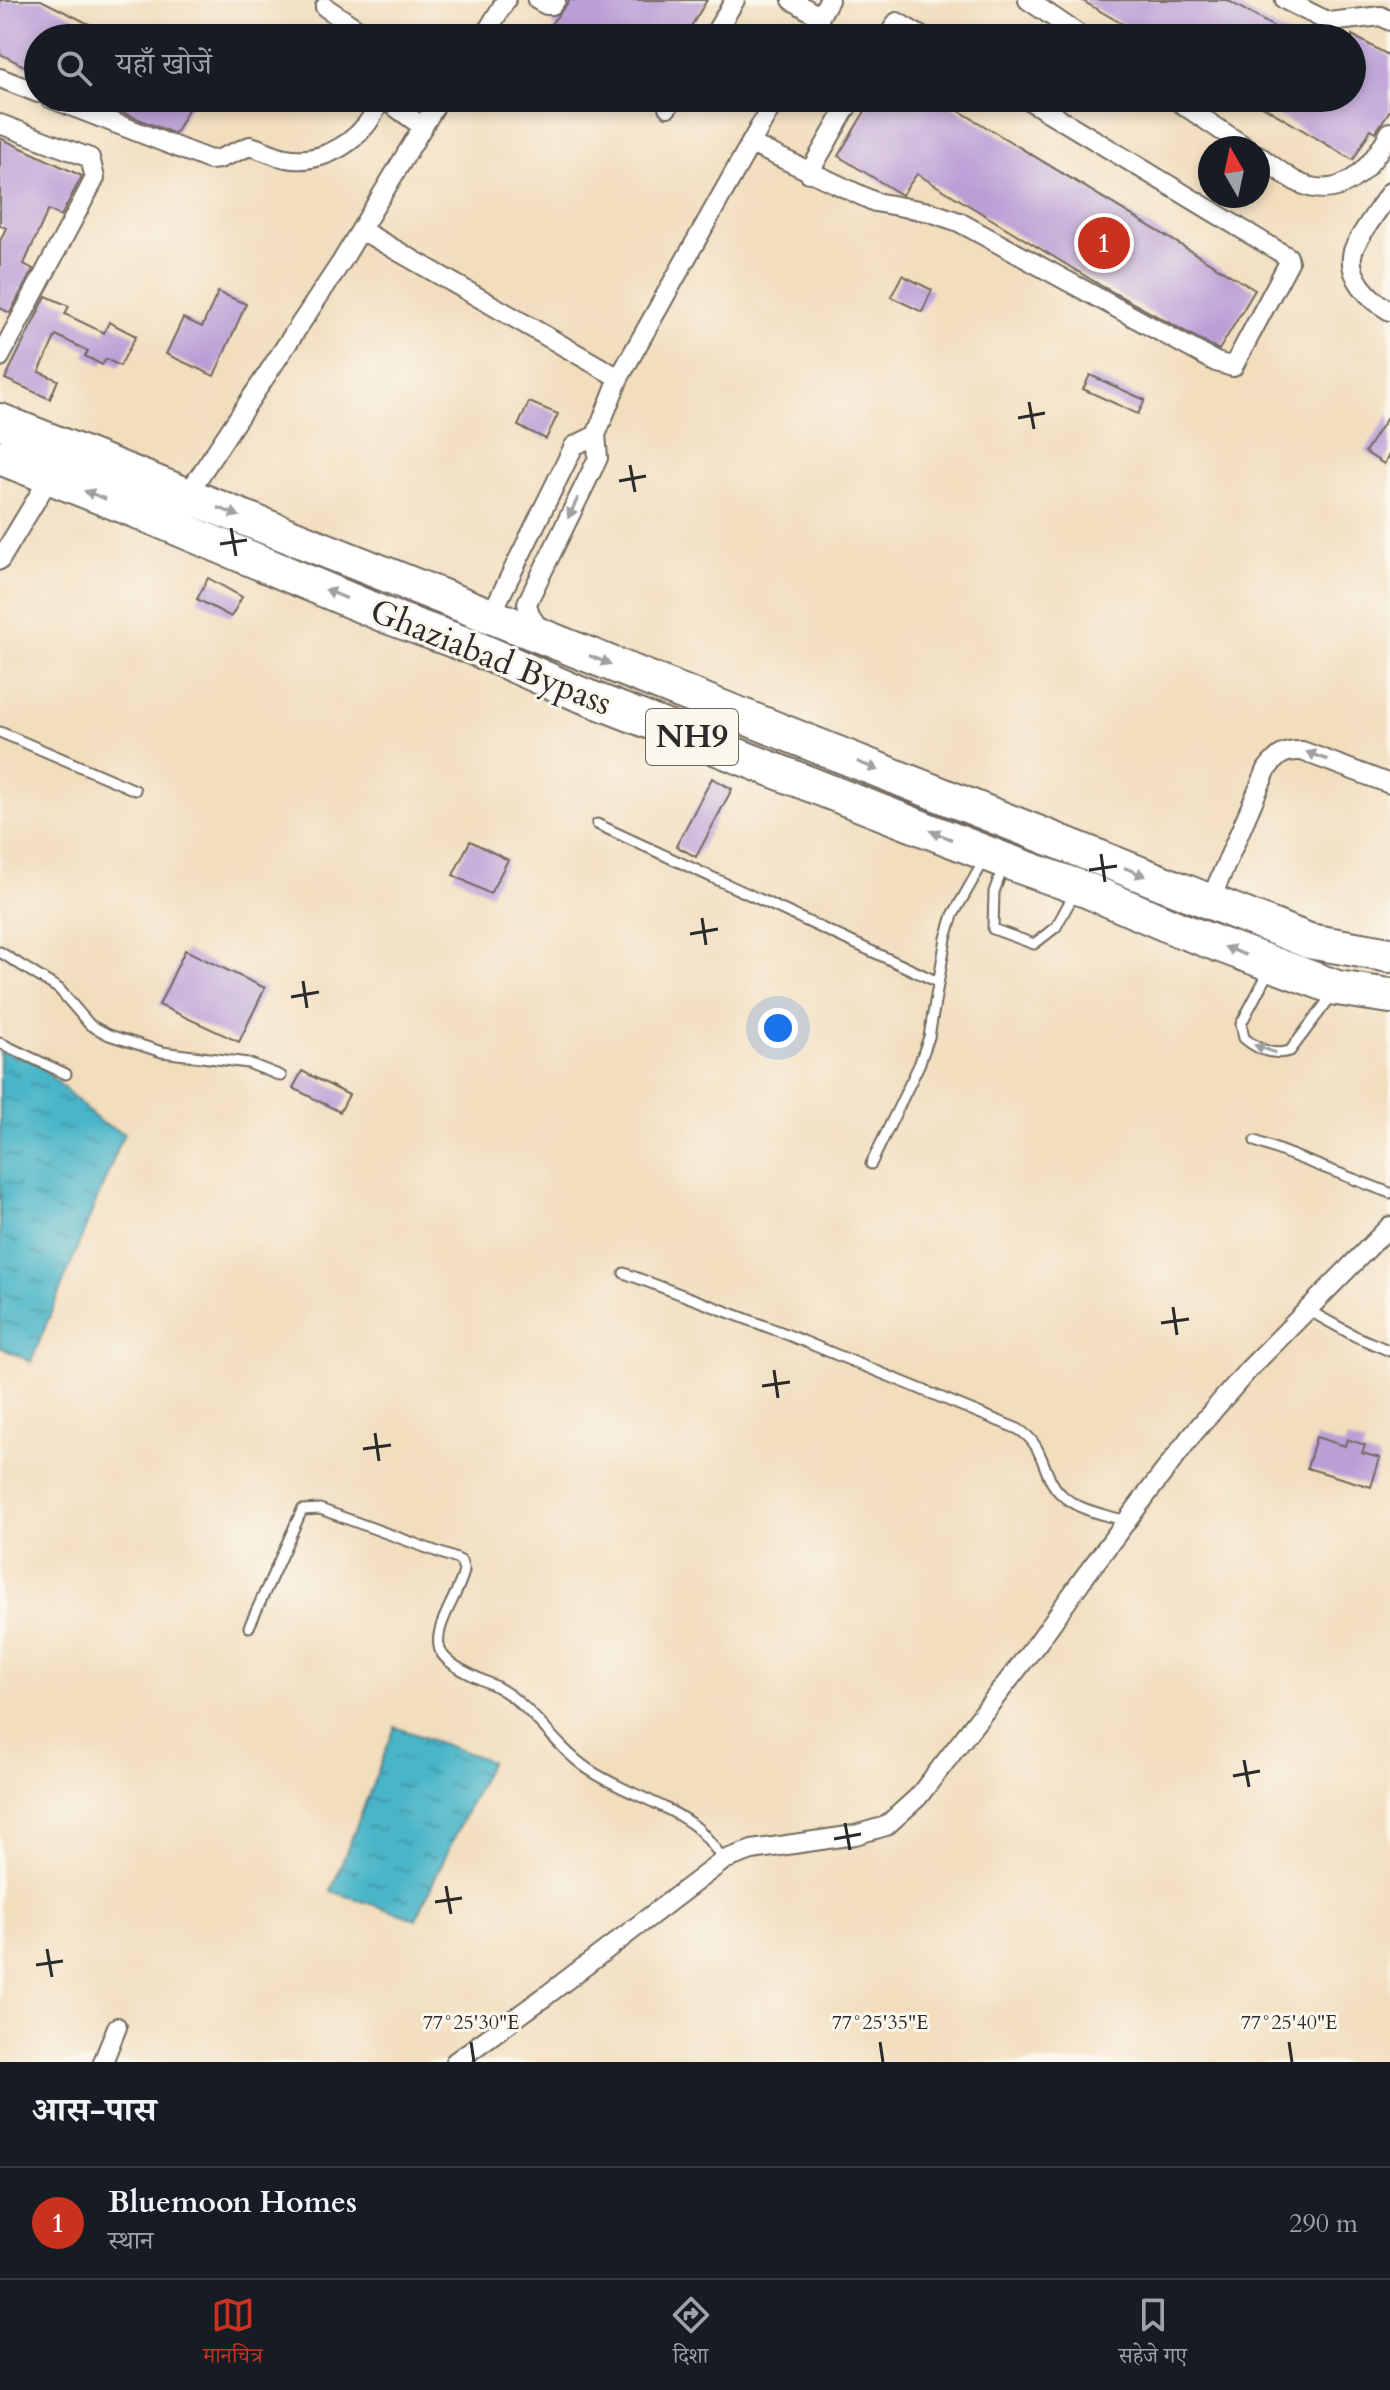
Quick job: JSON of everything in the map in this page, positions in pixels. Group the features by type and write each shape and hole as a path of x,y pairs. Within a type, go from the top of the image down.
{"highway":[{"name":"Ghaziabad Bypass","path":"0,421 1309,941 1390,955"},
{"name":"Ghaziabad Bypass","path":"0,457 387,616 475,648 577,693 1272,965 1337,988 1390,996"},
{"path":"810,784 827,750"}],"street":[{"path":"491,24 506,0"},
{"path":"537,0 552,5 556,0"},
{"path":"720,24 735,0"},
{"path":"792,0 820,17"},
{"path":"816,24 829,0"},
{"path":"1028,0 1063,24"},
{"path":"1285,0 1329,22 1386,13"},
{"path":"325,7 350,24"},
{"path":"0,78 24,87"},
{"path":"86,112 210,160 250,146 287,158 311,159 353,140 374,112"},
{"path":"402,112 423,127"},
{"path":"187,495 361,230 432,112"},
{"path":"546,638 530,615 527,603 598,458 596,435 619,378 768,112"},
{"path":"809,173 844,112"},
{"path":"751,144 875,202 930,212 959,222 1216,362 1233,367 1289,262 1288,257 1048,112"},
{"path":"1194,112 1229,136"},
{"path":"0,124 90,158 95,178 0,357"},
{"path":"1270,163 1297,182 1314,187 1336,187 1354,180 1377,157 1390,132"},
{"path":"1390,192 1353,251 1354,274 1365,292 1390,311"},
{"path":"361,230 619,378"},
{"path":"475,648 574,446 596,435"},
{"path":"0,560 50,477"},
{"path":"1210,901 1267,769 1277,756 1287,750 1302,751 1390,784"},
{"path":"455,2062 724,1860 752,1850 855,1835 886,1826 918,1797 1039,1641 1191,1436 1249,1369 1390,1226"},
{"path":"103,2062 117,2027"}],"lane":[{"path":"0,732 135,790"},
{"path":"597,824 938,982"},
{"path":"997,858 993,929 1034,944 1056,927 1078,887"},
{"path":"871,1164 919,1065 929,1037 953,915 997,858"},
{"path":"0,952 59,989 90,1025 109,1035 162,1052 248,1063 281,1076"},
{"path":"1272,965 1241,1024 1244,1038 1265,1051 1278,1054 1290,1051 1337,988"},
{"path":"0,1043 66,1074"},
{"path":"1255,1141 1390,1193"},
{"path":"624,1273 781,1332 1018,1429 1031,1437 1060,1494 1083,1507 1126,1521"},
{"path":"1306,1309 1390,1351"},
{"path":"249,1627 302,1510 320,1509 457,1559 461,1561 464,1571 439,1635 442,1655 452,1664 519,1702 584,1766 609,1783 654,1802 697,1828 724,1860"}],"water":[{"path":"0,1051 36,1062 101,1123 124,1133 31,1362 0,1347"},
{"path":"395,1727 490,1761 416,1919 331,1891"}],"building":[{"path":"0,0 41,0 89,24 24,24 24,66 0,54"},
{"path":"570,0 707,0 692,24 551,24"},
{"path":"1081,0 1227,0 1269,24 1123,24"},
{"path":"1366,43 1390,56 1390,110 1376,132 1371,129 1353,160 1272,112 1366,112"},
{"path":"121,112 187,112 175,134"},
{"path":"865,112 961,112 1255,290 1219,350 1105,288 917,174 902,195 838,156"},
{"path":"0,138 82,176 61,216 48,210 24,264 33,269 10,313 0,308 0,241 6,228 0,225"},
{"path":"902,275 932,290 922,312 891,297"},
{"path":"218,292 246,304 214,376 166,354 183,318 202,327"},
{"path":"46,296 69,306 65,314 104,333 109,322 136,336 120,366 106,359 102,365 85,356 88,351 56,335 39,372 58,380 50,399 5,379"},
{"path":"1090,375 1145,400 1138,414 1083,389"},
{"path":"529,402 558,414 546,439 518,426"},
{"path":"1390,413 1390,453 1384,464 1365,452"},
{"path":"208,578 242,597 231,617 197,599"},
{"path":"712,778 732,789 696,857 676,846"},
{"path":"470,841 508,860 490,894 453,875"},
{"path":"185,950 265,988 239,1042 159,1005"},
{"path":"302,1071 349,1095 340,1112 293,1088"},
{"path":"1316,1437 1345,1446 1347,1439 1365,1445 1362,1453 1380,1458 1371,1487 1307,1468"}],"place":[{"name":"Bluemoon Homes","path":"1104,243"}]}
